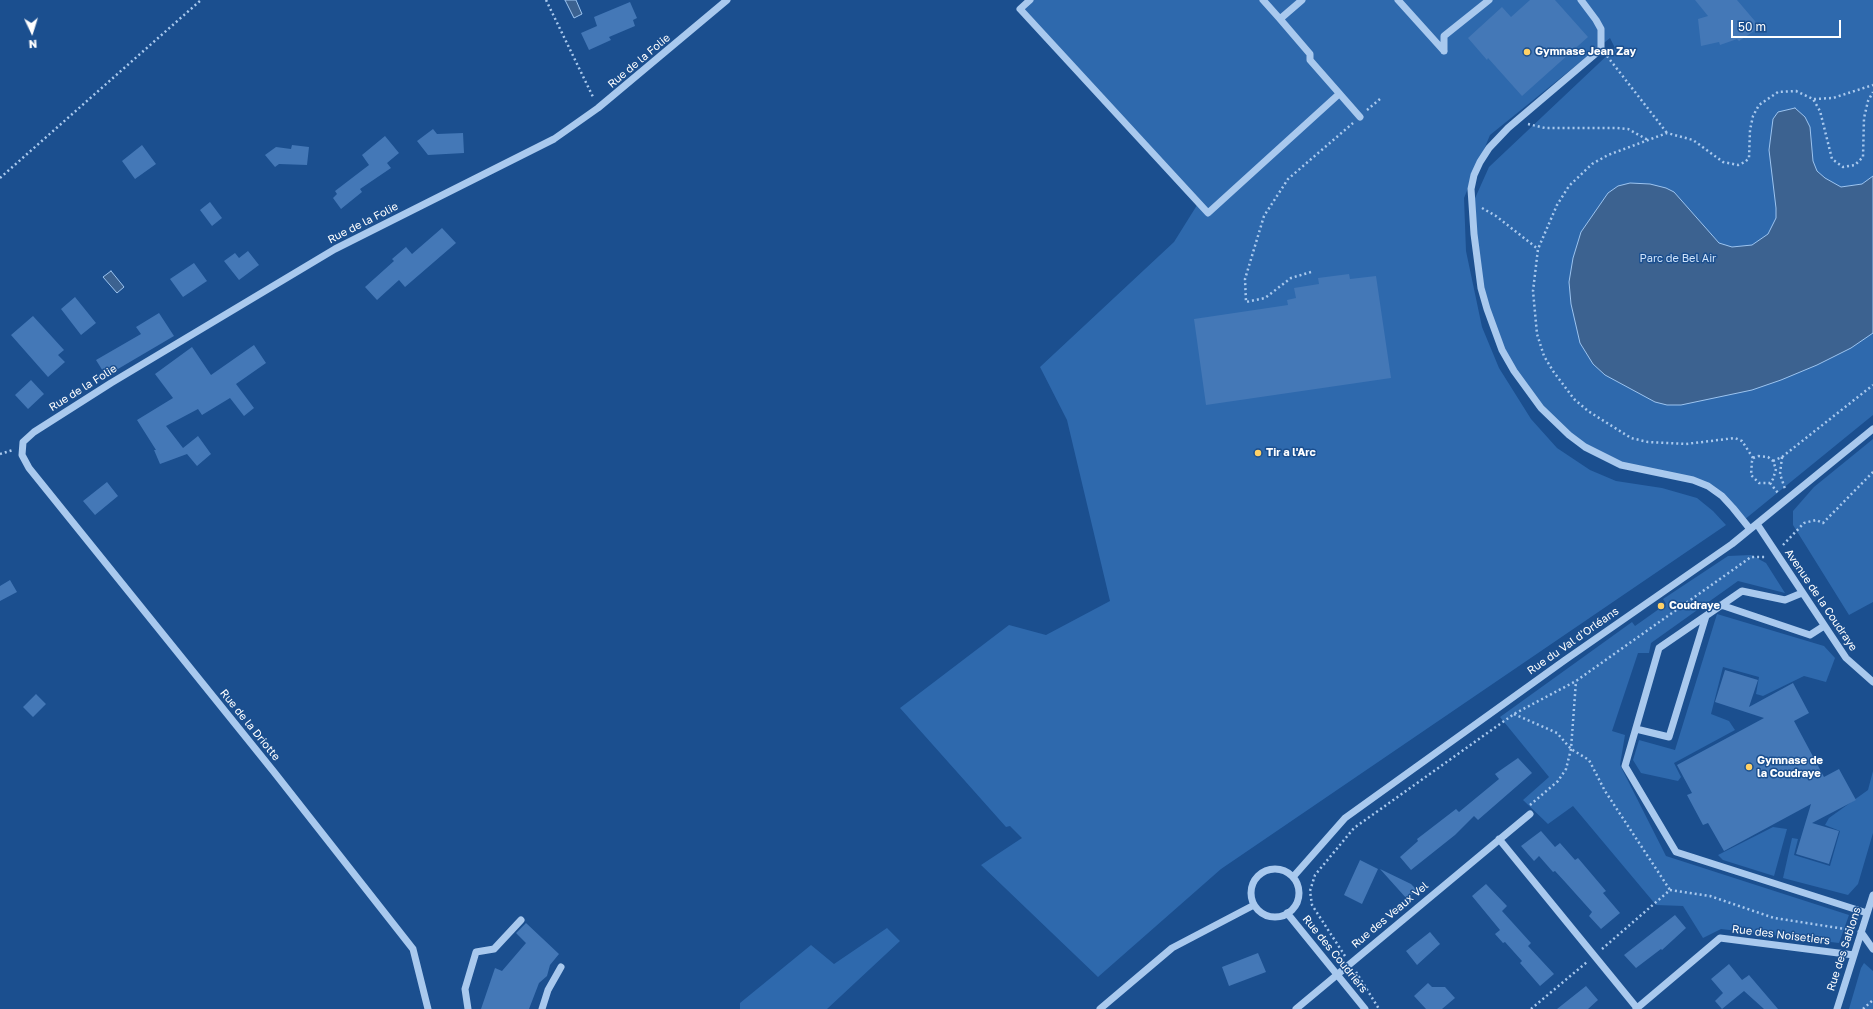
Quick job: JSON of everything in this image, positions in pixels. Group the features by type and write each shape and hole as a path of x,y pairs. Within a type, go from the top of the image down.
{"street":[{"name":"Rue de la Folie","path":"29,468 22,455 22,448 23,442 34,432 111,383 335,250 540,146 598,108 727,0"},
{"path":"1030,0 1020,9 1208,213 1339,94"},
{"path":"1263,0 1310,54 1310,60 1360,117"},
{"path":"1280,20 1302,0"},
{"path":"1398,0 1444,51 1444,36 1489,0"},
{"path":"1581,0 1601,29 1601,49 1519,118 1489,148 1480,162 1471,189 1477,264 1487,310 1494,330 1508,360 1526,390 1541,408 1568,435 1603,457 1620,465 1693,480 1708,486 1722,496 1750,529"},
{"name":"Rue du Val d'Orléans","path":"1293,877 1345,818 1757,524 1873,430"},
{"name":"Rue de la Driotte","path":"29,468 274,772 413,949 428,1009"},
{"name":"Avenue de la Coudraye","path":"1757,524 1846,658 1873,682"},
{"path":"1802,593 1785,600 1742,591 1659,648 1625,766 1676,852 1867,913"},
{"path":"1721,605 1810,635 1824,626"},
{"path":"1636,729 1669,737 1706,616"},
{"name":"Rue des Veaux Vel","path":"1296,1009 1530,814"},
{"path":"1499,839 1637,1008"},
{"path":"1272,869 1287,872 1293,877 1299,892 1293,908 1287,913 1278,916 1269,916 1260,912 1254,904 1251,890 1258,876 1272,869"},
{"name":"Rue des Sablons","path":"1837,1009 1873,895"},
{"path":"1100,1009 1172,948 1254,904"},
{"name":"Rue des Coudriers","path":"1287,913 1366,1009"},
{"path":"468,1009 465,989 476,952 494,949 520,920"},
{"path":"1861,932 1873,949"},
{"name":"Rue des Noisetiers","path":"1637,1008 1720,938 1854,955"},
{"path":"542,1009 548,990 562,967"}],"path":[{"path":"0,178 200,0"},
{"path":"546,0 598,108"},
{"path":"1601,49 1667,133"},
{"path":"1813,99 1833,98 1873,85"},
{"path":"1754,458 1742,441 1735,438 1686,444 1648,442 1632,438 1595,416 1574,399 1553,371 1544,356 1537,334 1533,291 1538,249 1554,211 1569,186 1592,164 1608,155 1667,133 1693,140 1723,162 1738,165 1749,158 1750,130 1753,116 1759,105 1769,97 1788,90 1804,93 1813,99 1820,111 1832,159 1843,167 1850,167 1860,162 1863,157 1864,118 1868,102 1873,92"},
{"path":"1311,272 1291,278 1265,298 1246,302 1244,279 1264,216 1288,179 1380,99"},
{"path":"1519,118 1534,126 1545,128 1599,127 1628,129 1648,140"},
{"path":"1472,205 1485,209 1496,216 1538,249"},
{"path":"1772,461 1782,457 1873,385"},
{"path":"1763,456 1772,461 1776,469 1775,475 1770,483 1759,483 1751,475 1750,465 1754,458 1763,456"},
{"path":"1770,483 1779,494 1785,489 1780,474 1782,457"},
{"path":"1782,546 1804,523 1816,520 1823,523 1873,472"},
{"path":"1379,1009 1312,905 1310,891 1316,875 1354,828 1514,714 1576,681 1752,557 1766,557"},
{"path":"1523,820 1528,807 1558,781 1566,769 1571,749 1576,681"},
{"path":"1514,714 1557,733 1571,749 1589,760 1605,791 1670,890 1710,896 1774,918 1861,932"},
{"path":"1531,1009 1670,890"},
{"path":"1863,1009 1873,1000"}],"green space":[{"name":"Parc de Bel Air","path":"1030,0 1873,0 1873,415 1744,520 1708,486 1640,470 1585,447 1554,423 1502,350 1481,285 1472,205 1489,167 1615,48 1610,38 1490,135 1464,198 1466,251 1482,327 1499,368 1531,419 1557,448 1590,470 1616,481 1662,488 1697,498 1713,511 1726,525 1221,869 1098,977 981,865 1022,838 1010,826 1006,827 900,708 1009,625 1046,635 1110,601 1067,420 1040,367 1174,242 1199,202 1020,9"},
{"path":"1873,439 1873,602 1849,615 1793,525 1793,511 1814,487"},
{"path":"1751,555 1766,563 1785,593 1738,581 1651,643 1649,653 1638,653 1612,731 1625,735 1620,765 1666,856 1849,915 1839,943 1721,929 1703,938 1683,906 1656,905 1573,806 1548,824 1523,800 1549,777 1500,717 1632,622 1635,626 1666,604 1663,599 1728,556"},
{"path":"1717,614 1824,646 1835,658 1826,682 1804,676 1763,696 1756,694 1759,677 1723,667 1711,714 1729,721 1735,730 1674,763 1681,777 1678,781 1641,773 1633,760 1639,740 1675,750"},
{"path":"1873,771 1873,833 1858,884 1848,895 1783,878 1792,838 1798,839 1794,855 1830,866 1840,831 1825,825 1829,818 1868,790"},
{"path":"1773,827 1787,829 1774,876 1723,860 1718,855"},
{"path":"887,928 900,941 827,1009 740,1009 740,1003 811,945 834,964"},
{"path":"1864,963 1873,971 1873,1009 1849,1009 1861,968"}],"shaded area":[{"path":"565,0 576,0 582,14 574,18"},
{"path":"1795,108 1805,117 1810,127 1813,161 1817,171 1825,178 1841,187 1862,184 1873,176 1873,333 1851,348 1817,365 1781,380 1752,390 1681,405 1667,405 1655,402 1605,375 1593,364 1580,343 1571,304 1569,282 1573,258 1581,232 1608,193 1618,186 1630,183 1650,184 1666,188 1674,192 1719,243 1732,247 1752,245 1768,234 1776,218 1769,150 1773,119 1778,112"},
{"path":"111,271 124,287 117,293 103,277"}],"building":[{"name":"Gymnase Jean Zay","path":"1530,0 1555,0 1588,37 1522,96 1468,38 1502,7 1511,17"},
{"path":"1695,0 1737,0 1760,27 1739,41 1737,39 1720,45 1719,42 1701,46 1698,19 1708,16"},
{"path":"630,2 637,18 633,20 635,26 609,37 611,40 589,50 581,33 597,26 594,17"},
{"path":"433,129 437,134 463,133 464,153 428,155 417,141"},
{"path":"385,136 399,153 387,163 391,168 360,189 362,192 341,209 333,198 337,194 335,191 369,165 362,155"},
{"path":"142,145 156,164 135,179 122,161"},
{"path":"292,145 309,147 307,165 279,164 275,167 265,155 276,147 291,149"},
{"path":"210,202 222,218 212,226 200,210"},
{"path":"442,228 456,243 405,287 399,280 377,300 365,287 394,261 392,259 406,247 412,254"},
{"path":"248,251 259,265 239,280 224,261 235,253 239,258"},
{"path":"194,263 207,281 183,297 170,279"},
{"path":"1349,274 1350,279 1376,276 1391,378 1206,405 1194,319 1288,305 1287,300 1296,298 1294,288 1319,284 1318,278"},
{"path":"75,297 96,323 81,335 61,309"},
{"path":"159,313 174,336 106,376 96,360 141,334 136,327"},
{"path":"33,316 64,350 58,355 65,362 48,377 11,335"},
{"path":"254,345 266,363 236,384 254,408 244,416 230,398 202,415 198,409 166,426 183,448 198,436 211,454 197,466 187,454 160,464 154,450 156,450 137,420 173,398 155,374 192,347 211,375"},
{"path":"31,380 44,394 28,409 15,395"},
{"path":"107,482 118,496 95,515 83,501"},
{"path":"10,580 17,592 0,601 0,586"},
{"name":"Gymnase de la Coudraye","path":"1725,670 1758,680 1749,707 1793,683 1809,713 1794,721 1824,777 1839,769 1856,800 1812,823 1839,831 1829,864 1796,854 1811,804 1724,851 1708,823 1703,825 1687,795 1692,793 1677,765 1764,718 1715,702"},
{"path":"36,694 46,704 33,717 23,707"},
{"path":"1518,758 1532,773 1478,820 1474,816 1455,835 1411,870 1400,857 1418,841 1417,839 1456,809 1459,812 1499,779 1495,774"},
{"path":"1541,831 1555,847 1560,843 1575,860 1578,858 1606,891 1603,893 1620,913 1601,929 1589,916 1592,912 1555,871 1553,872 1539,856 1534,861 1521,846"},
{"path":"1360,860 1378,869 1362,904 1344,895"},
{"path":"1380,869 1411,884 1417,890 1407,899"},
{"path":"1486,884 1507,906 1502,911 1531,943 1528,946 1554,974 1540,986 1520,963 1522,961 1505,942 1503,943 1495,934 1500,930 1472,896"},
{"path":"1675,915 1686,928 1662,950 1661,949 1636,968 1624,955"},
{"path":"526,923 559,954 550,965 547,976 539,983 529,1009 481,1009 495,968 502,971 526,943 516,933"},
{"path":"1430,932 1440,944 1417,965 1406,951"},
{"path":"1258,953 1266,972 1229,986 1222,967"},
{"path":"1729,964 1742,980 1749,975 1778,1009 1764,1009 1744,991 1722,1009 1715,1001 1723,993 1711,979"},
{"path":"1428,983 1432,987 1445,987 1455,998 1442,1009 1426,1009 1414,996"},
{"path":"1586,986 1598,1000 1588,1009 1557,1009"}],"place":[{"name":"Gymnase Jean Zay","path":"1527,52"},
{"name":"Tir a l'Arc","path":"1258,453"},
{"name":"Coudraye","path":"1661,606"},
{"name":"Gymnase de la Coudraye","path":"1749,767"}]}
